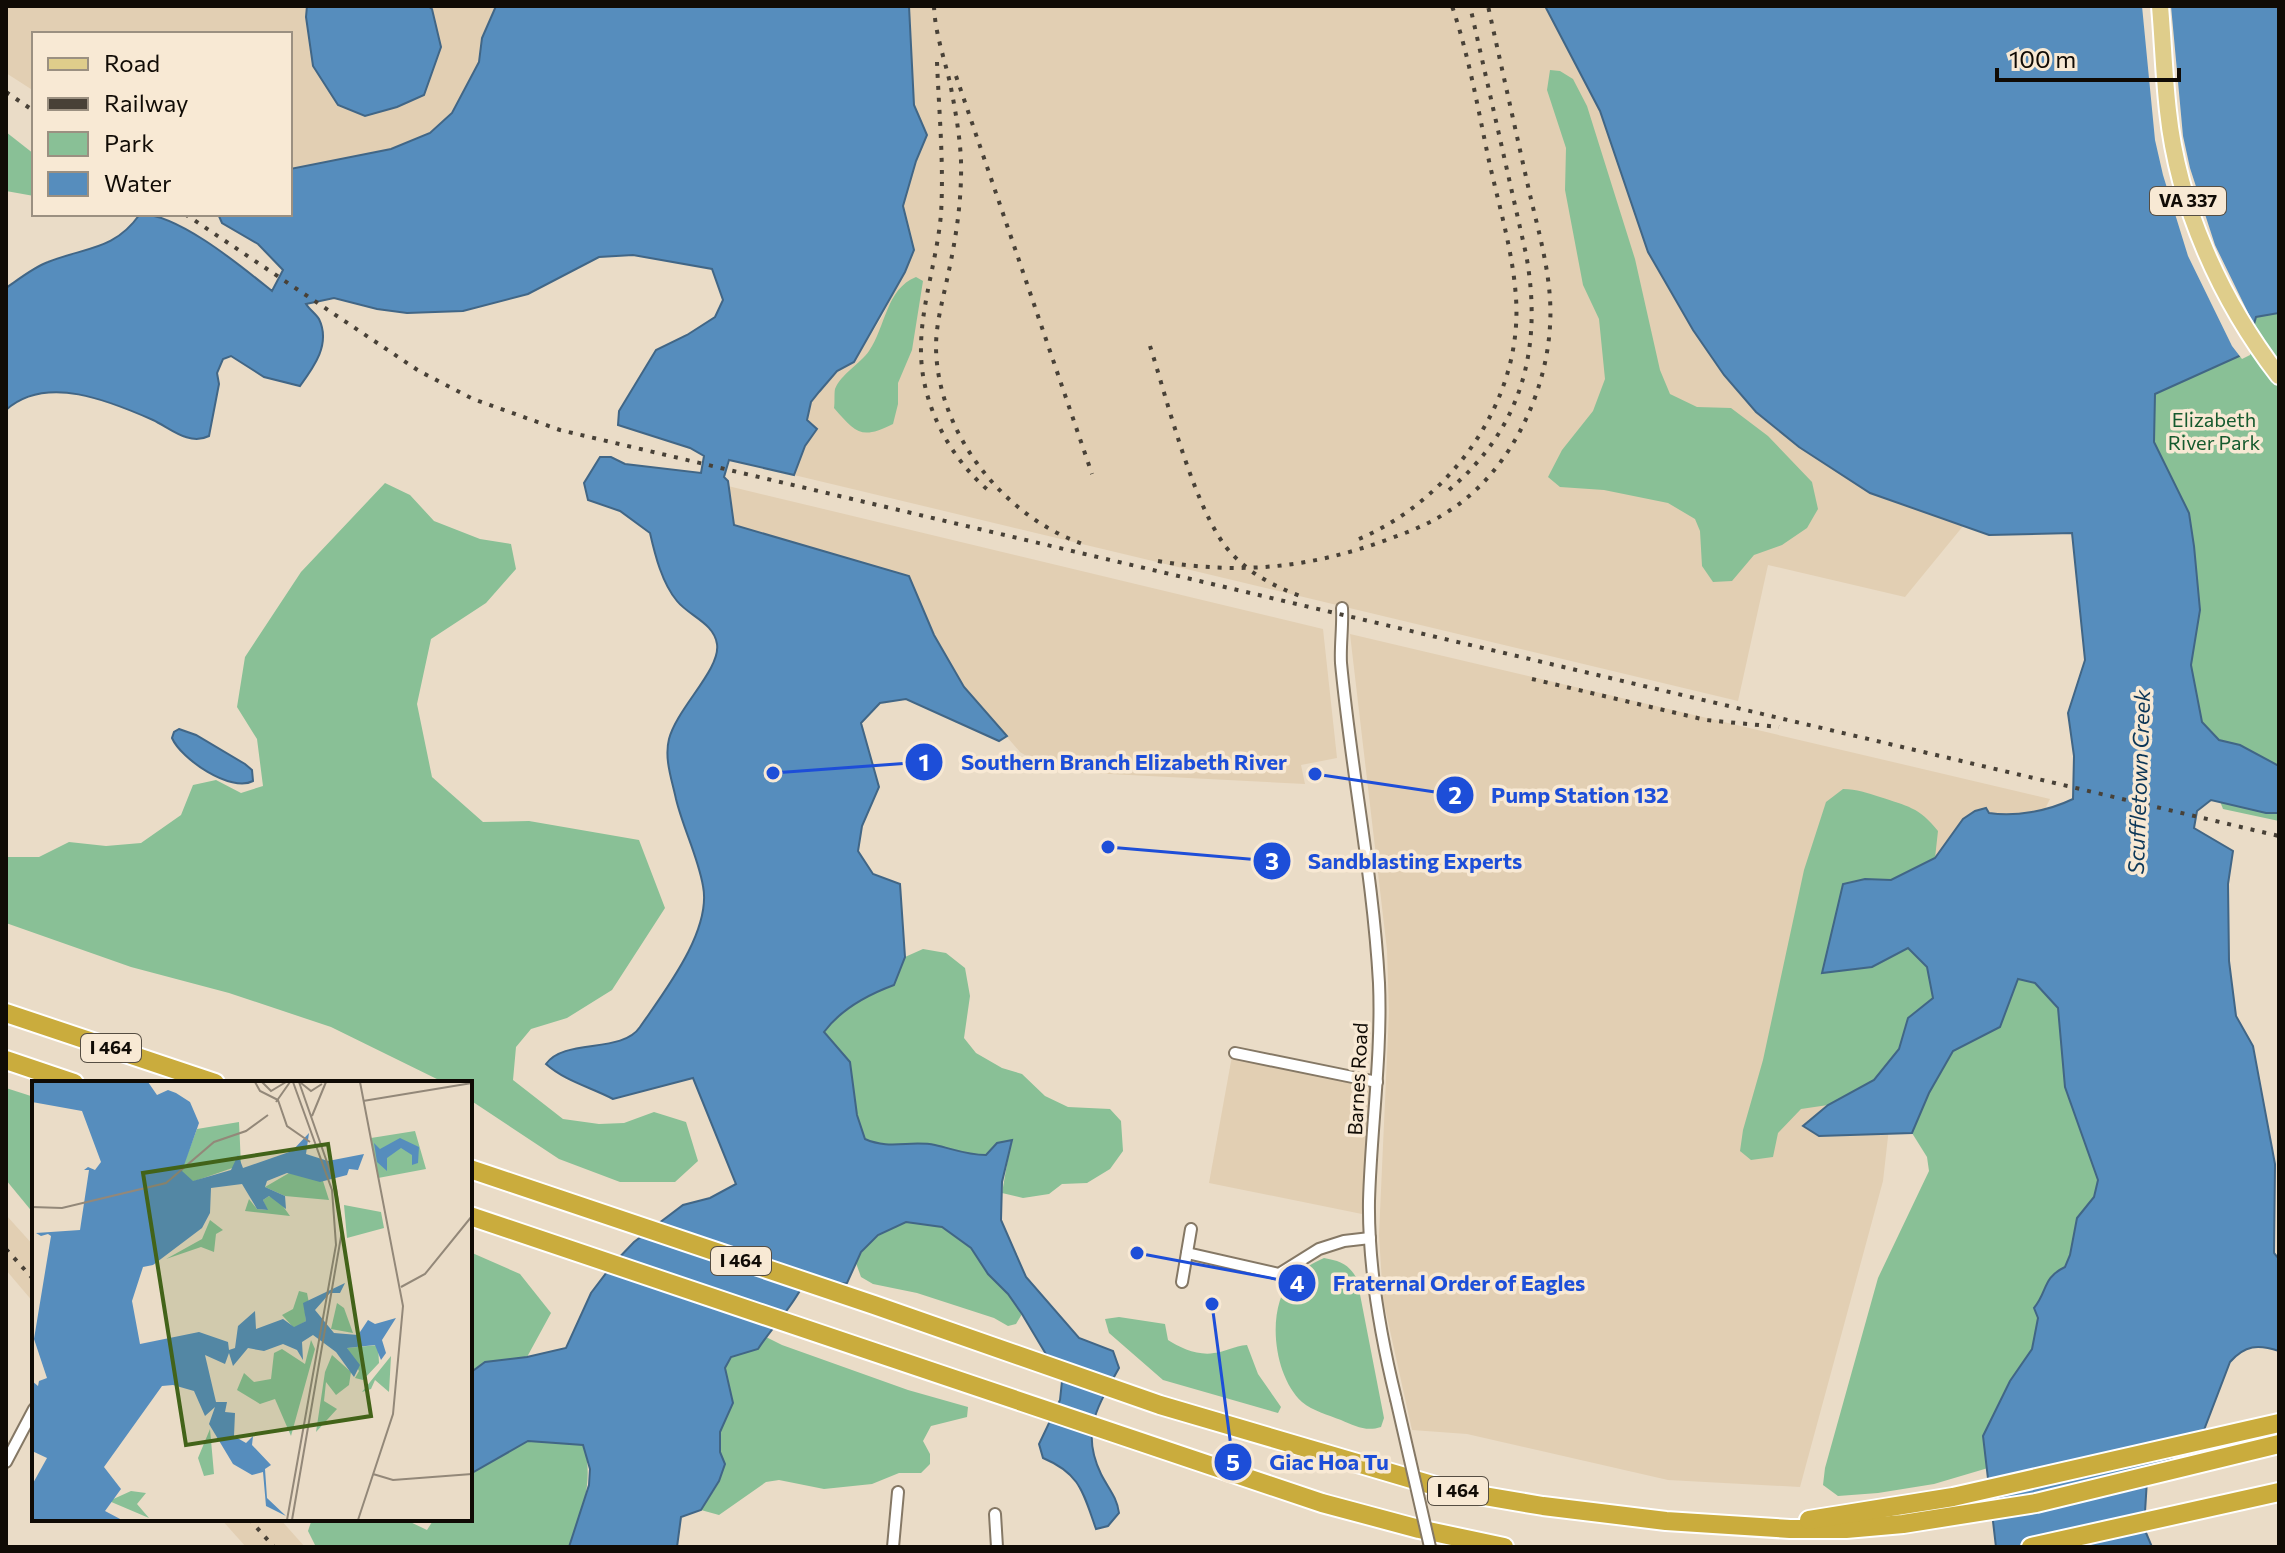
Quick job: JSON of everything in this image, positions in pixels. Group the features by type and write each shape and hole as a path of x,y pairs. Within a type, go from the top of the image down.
{"highway":[{"name":"I 464","path":"6,1013 209,1081"},
{"name":"I 464","path":"6,1060 68,1081"},
{"name":"I 464","path":"472,1170 1160,1405 1449,1490 1543,1506 1647,1518 1766,1527 1846,1529 2036,1503 2279,1444"},
{"name":"I 464","path":"472,1217 1322,1503 1419,1529 1504,1547"},
{"path":"1766,1527 1953,1497 2279,1423"},
{"path":"2031,1547 2279,1492"}],"main road":[{"name":"VA 337","path":"2160,6 2168,113 2180,174 2192,212 2231,306 2279,376"}],"street":[{"name":"Barnes Road","path":"1342,608 1341,661 1379,982 1370,1238 1378,1321 1430,1547"},
{"path":"1235,1053 1377,1082"},
{"path":"1182,1282 1191,1229"},
{"path":"1187,1253 1279,1274 1319,1249 1344,1241 1370,1238"},
{"path":"6,1462 32,1413"},
{"path":"893,1547 898,1492"},
{"path":"995,1514 997,1547"}],"shaded area":[{"path":"6,6 505,6 447,161 292,173 292,32 32,32 32,90 6,73"},
{"path":"900,6 1545,6 1968,520 1905,597 1768,565 1738,701 794,475 805,446 817,430 807,420 811,402 838,371 854,362 883,315 914,250 903,206 927,135 914,106"},
{"path":"728,486 1323,629 1337,758 1301,765 1305,784 1051,771 1020,752 964,687 934,635 909,576 734,525 722,502"},
{"path":"1350,634 2050,799 1890,1119 1883,1181 1800,1487 1668,1480 1467,1434 1412,1430 1383,1299 1379,1235 1389,1012 1387,950"},
{"path":"1232,1056 1370,1084 1362,1214 1209,1183"},
{"path":"6,1215 32,1244 32,1301 6,1270"},
{"path":"223,1521 282,1521 305,1547 246,1547"}],"green space":[{"path":"1550,70 1560,71 1573,79 1587,106 1635,259 1660,370 1670,394 1697,407 1731,408 1768,436 1812,482 1818,509 1807,528 1782,545 1754,555 1732,581 1713,582 1702,566 1700,531 1695,519 1668,503 1604,490 1560,487 1548,477 1562,450 1593,411 1605,379 1599,319 1583,285 1565,190 1566,148 1547,90"},
{"path":"6,132 32,152 32,196 6,191"},
{"path":"916,277 923,281 912,350 898,383 898,404 893,424 873,432 860,431 834,408 835,389 869,351 898,290"},
{"name":"Elizabeth River Park","path":"2258,310 2279,310 2279,821 2223,809 2194,734 2150,444 2152,389"},
{"path":"385,483 410,495 434,521 480,539 511,544 516,569 486,603 431,639 417,704 432,777 483,822 529,821 639,840 665,908 612,990 567,1018 531,1029 516,1047 513,1080 563,1119 599,1124 624,1123 654,1112 686,1122 698,1161 675,1182 620,1182 559,1159 472,1101 472,1081 441,1081 331,1027 229,993 131,967 6,923 6,857 39,857 69,842 106,846 141,843 181,815 193,785 216,780 241,793 263,786 257,739 237,707 245,657 301,572"},
{"path":"1843,789 1912,808 1938,831 1935,858 1891,880 1865,879 1834,932 1823,972 1872,967 1908,948 1927,967 1933,998 1908,1018 1899,1049 1874,1080 1828,1105 1801,1109 1778,1133 1773,1157 1751,1160 1740,1151 1743,1130 1763,1060 1804,870 1826,802"},
{"path":"923,949 946,953 965,968 970,996 964,1038 976,1053 1002,1068 1022,1074 1045,1096 1068,1107 1110,1109 1121,1121 1123,1151 1110,1169 1087,1183 1062,1184 1049,1194 1023,1198 1002,1193 1011,1141 997,1143 986,1155 935,1145 882,1144 865,1139 857,1115 850,1062 824,1032 838,1016 855,1004 894,985 905,957"},
{"path":"2018,979 2035,983 2058,1008 2065,1087 2098,1180 2094,1197 2077,1218 2065,1268 2052,1276 2034,1308 2038,1317 2032,1349 2010,1381 1983,1436 1988,1468 1934,1484 1838,1496 1823,1485 1825,1468 1878,1278 1929,1171 1927,1157 1912,1133 1929,1093 1953,1051 2000,1027"},
{"path":"6,1088 32,1096 32,1212 6,1180"},
{"path":"906,1222 942,1227 971,1248 988,1274 1022,1314 1016,1324 1008,1326 994,1318 917,1293 873,1284 861,1277 856,1263 865,1249 890,1228"},
{"path":"472,1253 520,1274 551,1313 527,1357 485,1362 472,1372"},
{"path":"1324,1258 1344,1264 1357,1279 1384,1418 1381,1427 1361,1428 1311,1408 1302,1402 1284,1376 1276,1341 1276,1323 1284,1290 1308,1266"},
{"path":"1119,1317 1165,1324 1168,1340 1196,1352 1208,1354 1247,1345 1258,1374 1281,1407 1278,1413 1163,1380 1109,1333 1105,1319"},
{"path":"766,1337 908,1390 968,1407 967,1417 931,1426 923,1441 930,1454 930,1464 921,1473 899,1473 872,1484 824,1489 779,1480 766,1482 719,1515 701,1510 718,1484 725,1464 720,1452 720,1432 733,1403 725,1368 731,1357 758,1349"},
{"path":"528,1441 584,1445 587,1484 569,1547 316,1547 308,1531 311,1521 408,1521 427,1530 433,1521 472,1521 472,1473"}],"water":[{"path":"307,6 428,6 432,9 441,47 424,95 365,116 338,105 313,66"},
{"path":"496,6 909,6 914,105 927,135 903,206 914,250 905,272 854,362 837,371 811,402 807,420 817,429 805,446 794,475 729,460 724,477 728,481 734,525 909,576 934,635 964,687 1007,736 999,741 906,699 880,703 861,723 879,787 862,826 858,851 873,874 900,884 905,957 894,985 855,1004 838,1016 824,1032 850,1062 857,1115 865,1139 883,1144 935,1145 986,1155 997,1143 1012,1140 1002,1182 1001,1220 1026,1277 1079,1338 1113,1351 1119,1368 1099,1407 1092,1432 1095,1459 1118,1507 1119,1513 1108,1526 1096,1529 1079,1486 1056,1464 1043,1458 1039,1444 1060,1400 1062,1381 1022,1314 988,1274 971,1248 942,1227 906,1222 878,1235 861,1252 847,1283 803,1285 758,1349 731,1357 725,1368 733,1403 720,1432 720,1452 725,1464 719,1481 701,1510 681,1517 677,1547 569,1547 589,1485 590,1469 583,1445 528,1441 472,1473 472,1372 485,1362 566,1348 591,1293 634,1242 683,1205 710,1198 736,1184 693,1078 613,1099 569,1079 546,1064 566,1051 620,1041 640,1027 684,960 704,904 698,864 682,821 667,754 674,727 706,677 717,644 711,631 682,606 667,586 650,533 620,511 588,500 584,483 600,457 611,457 625,464 701,473 704,456 690,448 618,425 619,411 656,350 715,317 723,300 712,269 633,255 599,257 528,294 463,311 407,313 334,298 306,304 319,319 323,337 319,355 300,386 264,377 231,356 223,359 217,373 219,384 209,436 202,439 187,437 136,413 78,394 40,394 22,399 6,410 6,288 43,264 109,241 120,235 138,216 156,216 191,232 272,291 283,270 258,244 222,223 219,216 292,216 292,169 391,149 430,133 452,113 479,62 482,38"},
{"name":"Scuffletown Creek","path":"1545,6 2279,6 2279,313 2256,317 2246,353 2155,394 2154,442 2189,513 2200,610 2191,665 2202,722 2219,740 2240,745 2279,766 2279,813 2266,813 2211,800 2197,811 2194,828 2233,851 2228,884 2229,961 2236,1016 2253,1046 2275,1164 2274,1253 2279,1259 2279,1351 2265,1347 2252,1348 2236,1356 2230,1362 2199,1443 2156,1466 2147,1480 2144,1528 2152,1547 1996,1547 1983,1436 2010,1381 2032,1349 2038,1318 2034,1308 2052,1276 2065,1267 2077,1218 2094,1197 2098,1180 2065,1087 2058,1008 2035,983 2018,979 2000,1027 1953,1051 1929,1093 1912,1133 1819,1136 1803,1126 1828,1105 1874,1080 1899,1049 1908,1018 1933,998 1927,967 1908,948 1872,967 1822,973 1843,884 1865,879 1891,880 1935,858 1963,819 1975,811 1986,808 1989,813 2021,813 2043,810 2073,799 2074,756 2068,713 2085,660 2072,533 1989,535 1870,493 1799,447 1756,412 1724,375 1693,330 1648,252 1600,111"},
{"path":"179,729 196,735 245,764 252,770 253,781 232,782 196,764 172,738"}],"pier":[{"path":"2142,6 2171,6 2183,136 2190,168 2215,245 2257,331 2250,355 2242,359 2232,346 2188,256 2163,175 2155,140"}],"railway":[{"path":"934,6 950,83 961,161 956,233 937,329 939,379 948,410 980,468 1027,514 1083,544"},
{"path":"1359,539 1392,522 1423,499 1451,473 1475,442 1494,409 1507,374 1515,336 1516,298 1509,246 1452,6"},
{"path":"1449,490 1495,440 1510,412 1522,383 1532,321 1526,254 1470,6"},
{"path":"1158,561 1218,568 1275,566 1332,557 1389,539 1431,522 1466,498 1487,479 1519,433 1541,380 1547,353 1550,293 1542,243 1488,6"},
{"path":"937,62 942,157 941,214 923,318 923,373 941,430 962,463 989,491"},
{"path":"956,76 1092,474"},
{"path":"6,92 32,110"},
{"path":"188,216 419,371 473,399 560,430 2279,836"},
{"path":"1150,346 1184,456 1206,513 1219,537 1232,554 1255,574 1300,596"},
{"path":"1532,679 1706,720 1779,727"},
{"path":"6,1249 32,1278"},
{"path":"251,1521 274,1547"}],"place":[{"name":"Southern Branch Elizabeth River","path":"773,773"},
{"name":"Pump Station 132","path":"1315,774"},
{"name":"Sandblasting Experts","path":"1108,847"},
{"name":"Fraternal Order of Eagles","path":"1137,1253"},
{"name":"Giac Hoa Tu","path":"1212,1304"}]}
